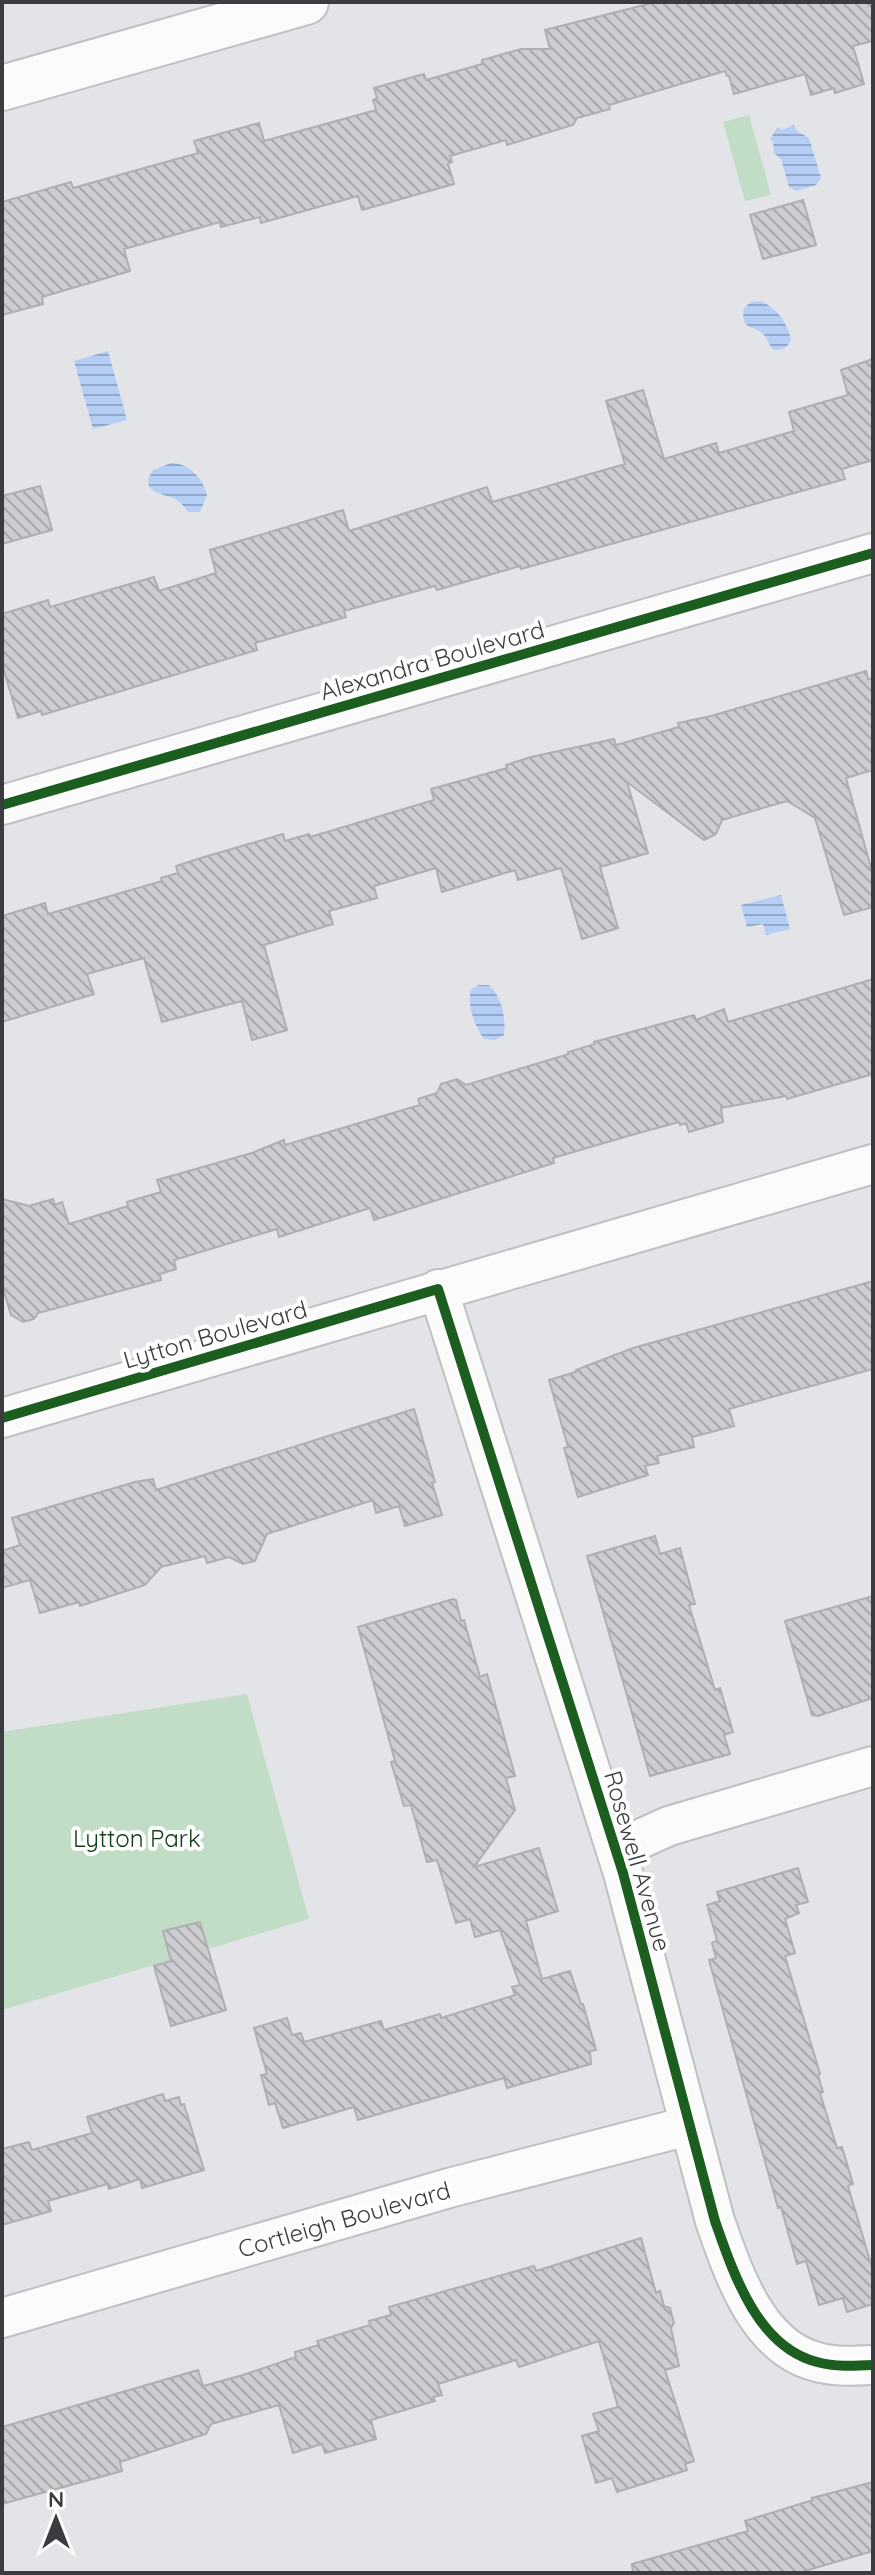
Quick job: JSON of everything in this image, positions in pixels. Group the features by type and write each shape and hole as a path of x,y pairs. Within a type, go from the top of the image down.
{"street":[{"path":"2,88 306,2"},
{"name":"Alexandra Boulevard","path":"2,805 873,553"},
{"name":"Lytton Boulevard","path":"2,1418 873,1164"},
{"name":"Rosewell Avenue","path":"438,1289 616,1850 688,2126 734,2276 764,2324 785,2346 813,2362 873,2365"},
{"path":"616,1850 669,1826 873,1766"},
{"name":"Cortleigh Boulevard","path":"2,2318 449,2188 688,2126"}],"green space":[{"path":"749,115 771,195 745,201 723,122"},
{"name":"Lytton Park","path":"247,1694 309,1919 2,2010 2,1732"}],"water":[{"path":"794,125 797,131 809,138 821,178 816,185 796,191 789,187 781,159 774,153 770,139 778,127 782,130"},
{"path":"761,301 777,312 787,327 791,340 780,350 774,350 762,333 745,323 744,308 751,302"},
{"path":"108,351 127,420 93,429 74,361"},
{"path":"171,463 189,469 202,483 207,495 200,512 188,512 178,501 149,487 148,479 153,470"},
{"path":"781,895 790,929 766,935 763,924 747,927 741,905"},
{"path":"489,985 502,1008 504,1035 495,1040 484,1039 472,1015 471,989"}],"building":[{"path":"656,2 873,2 873,41 853,46 864,84 835,93 834,88 811,95 805,74 734,94 725,71 609,105 610,109 577,118 573,125 507,145 506,140 450,156 452,162 448,164 454,184 362,210 358,196 261,223 260,217 221,227 220,222 124,249 130,271 42,297 43,304 2,315 2,202 71,182 73,188 198,153 194,141 259,123 264,141 376,110 374,88 424,74 426,80 521,49 550,49 545,30"},
{"path":"803,200 816,245 763,259 750,215"},
{"path":"873,359 873,460 842,469 845,479 521,569 520,566 437,590 435,586 344,611 346,617 255,643 257,650 42,715 41,711 18,718 2,664 2,614 48,600 50,607 154,577 159,591 216,573 210,550 343,510 349,531 487,487 492,502 625,464 606,401 643,390 664,459 716,443 719,453 794,431 789,412 848,395 841,370"},
{"path":"40,486 52,530 2,544 2,496"},
{"path":"866,671 868,679 873,678 873,770 846,778 873,875 873,907 844,915 815,818 787,801 722,820 716,834 704,840 627,782 648,853 600,867 618,928 582,939 561,868 518,880 515,870 442,892 436,868 374,886 377,898 329,911 333,924 264,945 287,1030 252,1040 242,1001 162,1022 144,958 87,974 94,994 2,1022 2,916 45,903 48,914 162,881 161,878 178,873 176,866 201,858 283,834 285,841 309,834 310,837 434,800 431,789 507,768 506,765 531,757 614,739 616,745 679,727 678,723"},
{"path":"873,979 873,1074 787,1099 786,1096 721,1108 723,1122 689,1132 686,1123 680,1125 679,1122 635,1134 553,1158 554,1163 374,1220 370,1208 279,1237 277,1229 174,1260 176,1269 160,1274 161,1280 38,1313 34,1319 23,1322 11,1315 2,1285 2,1199 29,1206 53,1199 55,1205 62,1202 69,1224 161,1192 157,1180 252,1153 284,1140 285,1145 420,1105 418,1099 437,1093 441,1084 457,1079 466,1085 569,1054 594,1042 694,1015 696,1020 724,1009 728,1022"},
{"path":"873,1281 873,1369 729,1409 734,1426 692,1437 694,1447 657,1456 659,1463 645,1466 648,1475 578,1497 549,1380 633,1348"},
{"path":"414,1409 442,1515 405,1526 399,1506 376,1513 373,1500 267,1534 255,1561 243,1564 229,1557 207,1563 205,1556 161,1567 145,1585 80,1606 79,1602 40,1613 30,1580 2,1588 2,1551 20,1545 12,1518 135,1482 153,1479 156,1490"},
{"path":"655,1536 660,1554 680,1548 695,1604 689,1605 715,1690 720,1688 733,1732 724,1735 730,1754 650,1776 587,1556"},
{"path":"873,1596 873,1698 818,1716 812,1715 785,1621"},
{"path":"456,1600 461,1621 464,1620 480,1677 487,1674 515,1776 506,1778 515,1810 474,1867 539,1848 558,1911 526,1921 542,1979 570,1971 596,2050 590,2051 591,2064 507,2088 504,2078 358,2120 354,2107 283,2128 275,2103 269,2105 261,2075 267,2074 254,2028 287,2018 292,2035 301,2033 304,2042 381,2021 384,2030 440,2014 441,2018 515,1995 512,1987 520,1985 500,1930 475,1937 470,1919 456,1923 437,1860 427,1862 411,1805 404,1806 391,1762 395,1761 358,1627"},
{"path":"798,1868 808,1902 796,1905 799,1913 785,1919 795,1953 785,1956 820,2074 823,2092 820,2093 837,2148 842,2147 853,2184 848,2186 873,2271 873,2304 847,2312 843,2298 819,2305 806,2261 797,2264 781,2207 778,2208 709,1960 716,1958 712,1943 717,1940 707,1905 720,1901 717,1892"},
{"path":"200,1922 226,2010 171,2026 154,1966 171,1961 163,1931"},
{"path":"163,2094 165,2101 179,2097 181,2105 184,2104 204,2170 142,2188 140,2179 109,2189 107,2184 48,2201 51,2211 2,2225 2,2149 29,2142 32,2150 92,2133 87,2117"},
{"path":"641,2238 656,2293 660,2291 674,2323 671,2328 679,2366 665,2370 694,2461 685,2464 687,2470 617,2492 612,2478 596,2483 582,2436 599,2431 593,2414 618,2407 599,2341 519,2367 516,2360 438,2384 442,2395 433,2397 435,2401 371,2420 376,2439 325,2453 322,2444 293,2453 279,2405 211,2424 206,2434 120,2462 122,2471 2,2504 2,2427 198,2370 203,2386 243,2375 296,2357 295,2352 319,2345 317,2341 370,2325 369,2321 391,2315 389,2307 534,2266 536,2271"},
{"path":"873,2482 873,2551 798,2573 633,2573 632,2564 748,2531 745,2521 812,2498"}],"cycle path":[{"path":"2,805 873,553"},
{"path":"2,1418 438,1289 623,1873 715,2221 730,2262 750,2305 763,2324 778,2341 796,2354 831,2365 873,2365"}]}
